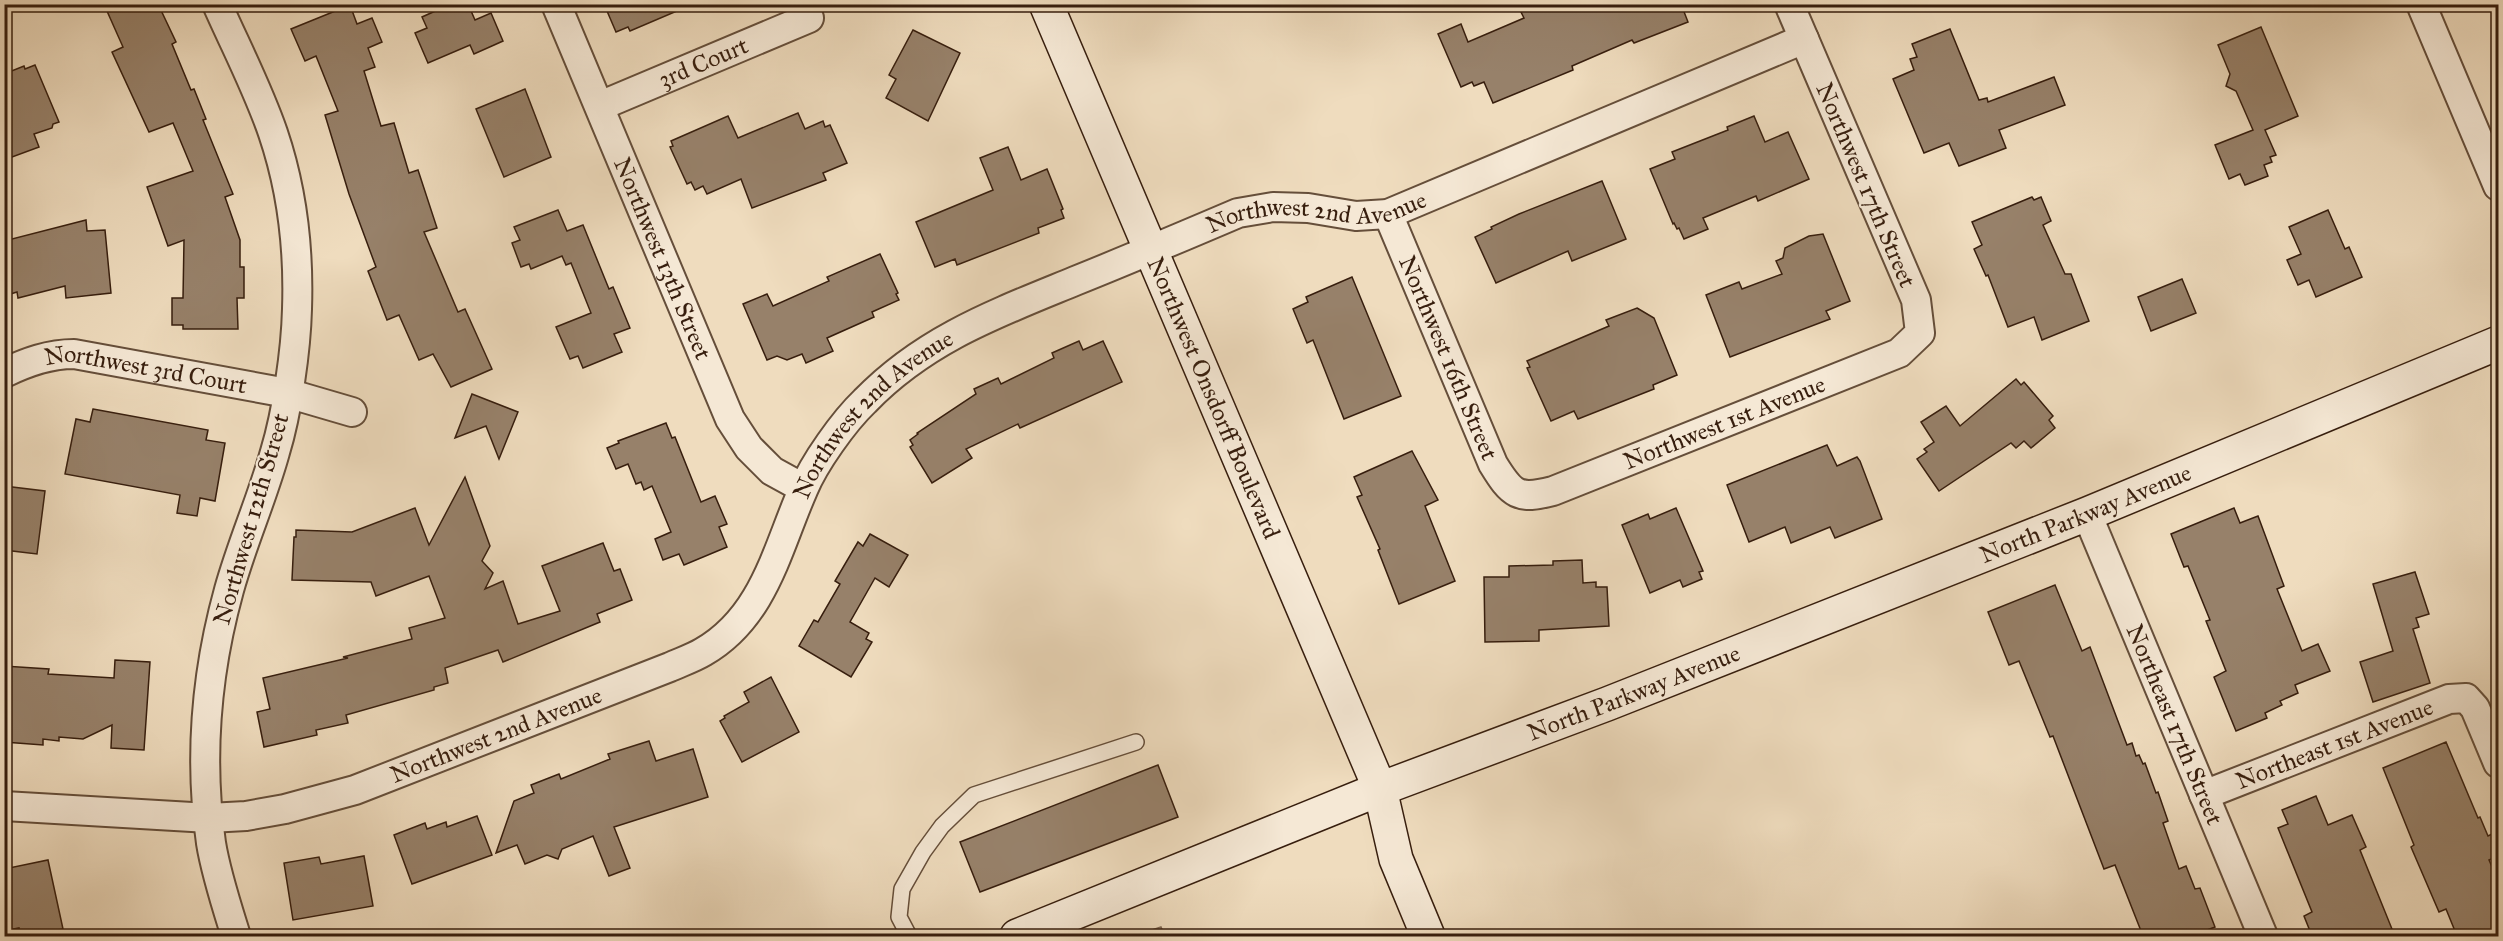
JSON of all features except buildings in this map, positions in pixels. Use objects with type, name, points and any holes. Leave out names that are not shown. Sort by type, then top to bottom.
[{"type":"street","name":"Northwest 12th Street","points":[[217,4],[273,133],[287,183],[295,237],[297,310],[287,393],[276,451],[229,587],[217,636],[207,698],[204,770],[211,845],[236,936]]},
{"type":"street","name":"Northwest 13th Street","points":[[556,4],[730,418],[749,448],[772,471],[803,488]]},
{"type":"street","name":"Northwest Onsdorff Boulevard","points":[[1046,4],[1380,789],[1396,859],[1428,936]]},
{"type":"street","name":"Northwest 17th Street","points":[[1789,4],[1916,300],[1920,333]]},
{"type":"street","points":[[2421,4],[2499,186]]},
{"type":"street","name":"3rd Court","points":[[600,106],[809,18]]},
{"type":"street","name":"Northwest 2nd Avenue","points":[[4,806],[209,818],[246,816],[285,809],[355,790],[704,652],[728,633],[752,607],[779,554],[803,488],[832,443],[864,401],[898,371],[959,330],[1238,213],[1273,207],[1308,208],[1356,216],[1388,214],[1804,39]]},
{"type":"street","name":"Northwest 16th Street","points":[[1388,214],[1493,464],[1504,483],[1518,494]]},
{"type":"street","name":"Northwest 1st Avenue","points":[[1518,494],[1536,495],[1553,491],[1878,362],[1899,353],[1920,333]]},
{"type":"street","name":"North Parkway Avenue","points":[[1017,936],[1380,789],[1607,704],[2087,514],[2499,344]]},
{"type":"street","name":"Northwest 3rd Court","points":[[4,373],[54,354],[74,354],[287,393],[352,412]]},
{"type":"street","name":"Northeast 17th Street","points":[[2087,514],[2263,936]]},
{"type":"street","name":"Northeast 1st Avenue","points":[[2204,795],[2449,699],[2466,698],[2475,708],[2499,763]]},
{"type":"lane","points":[[909,936],[899,917],[902,889],[923,852],[942,826],[974,795],[1136,742]]},
{"type":"shaded area","points":[[1161,927],[1165,936],[1134,936]]}]
